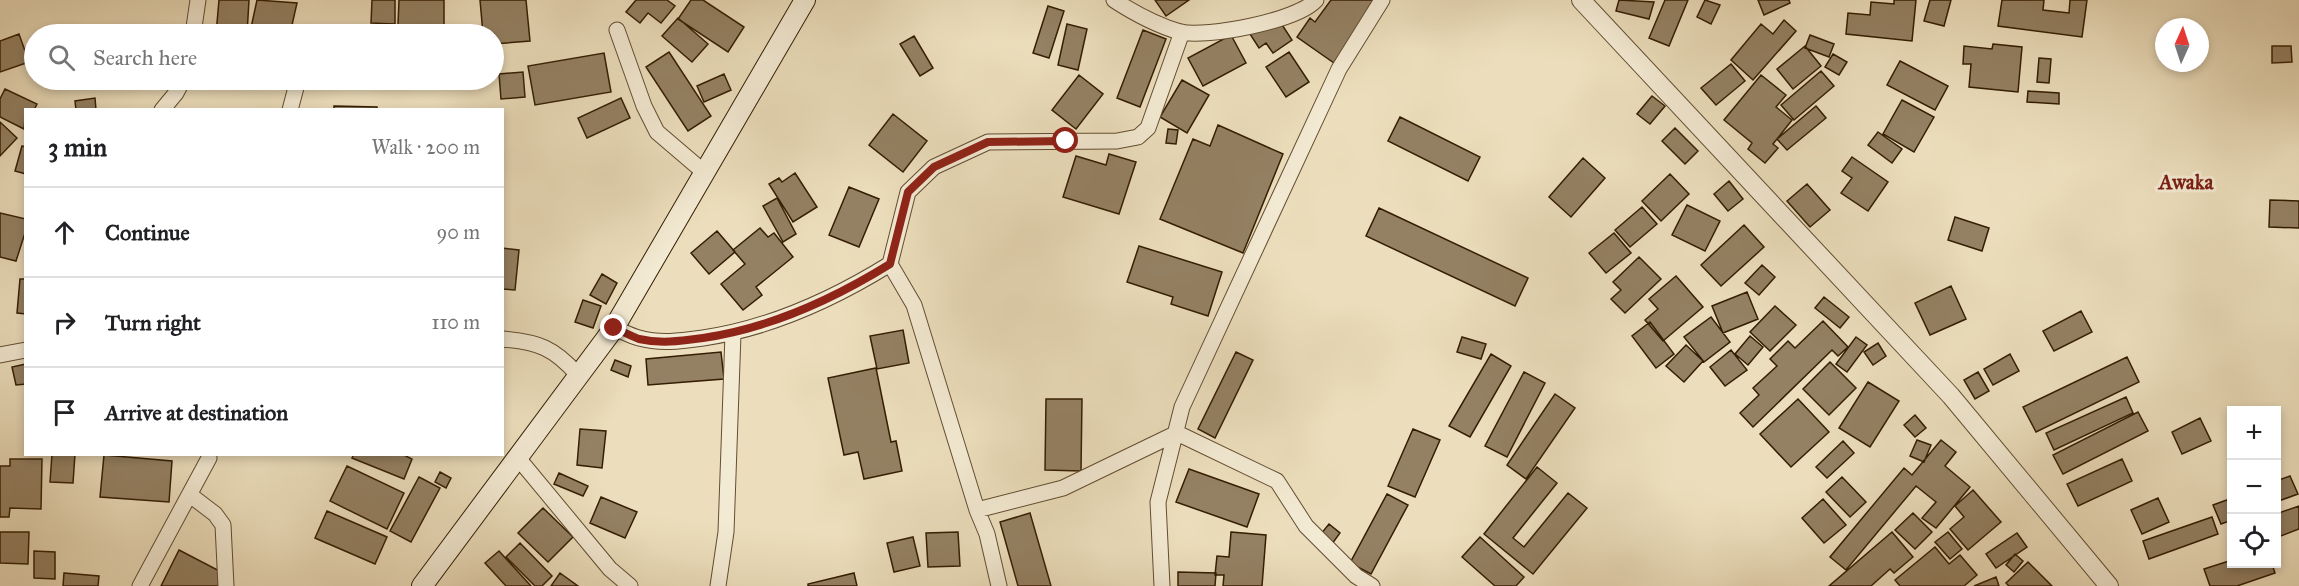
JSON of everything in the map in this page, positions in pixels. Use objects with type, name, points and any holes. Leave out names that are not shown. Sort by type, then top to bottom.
[{"type":"main road","points":[[422,586],[614,328],[805,0]]},
{"type":"street","points":[[194,24],[198,0]]},
{"type":"street","points":[[1114,0],[1140,16],[1182,32],[1236,30],[1294,13],[1316,0]]},
{"type":"street","points":[[1162,586],[1158,502],[1182,407],[1339,69],[1382,0]]},
{"type":"street","points":[[1581,0],[1951,396],[2109,586]]},
{"type":"street","points":[[617,30],[644,106],[657,132],[705,173]]},
{"type":"street","points":[[614,328],[638,338],[671,342],[733,333],[783,320],[857,284],[890,264],[908,192],[934,167],[988,142],[1117,141],[1138,137],[1148,128],[1182,32]]},
{"type":"street","points":[[164,108],[178,90]]},
{"type":"street","points":[[291,108],[295,90]]},
{"type":"street","points":[[890,264],[914,304],[977,510],[987,534],[999,586]]},
{"type":"street","points":[[718,586],[726,532],[733,333]]},
{"type":"street","points":[[504,339],[533,342],[560,355],[578,375]]},
{"type":"street","points":[[0,355],[24,350]]},
{"type":"street","points":[[977,510],[1062,488],[1177,433]]},
{"type":"street","points":[[1177,433],[1277,480],[1306,526],[1356,576],[1372,586]]},
{"type":"street","points":[[140,586],[209,458]]},
{"type":"street","points":[[518,458],[610,569],[630,586]]},
{"type":"street","points":[[190,495],[215,514],[223,525],[226,586]]},
{"type":"building","points":[[219,0],[249,0],[248,24],[217,24]]},
{"type":"building","points":[[257,0],[297,3],[292,24],[252,24]]},
{"type":"building","points":[[372,0],[395,0],[395,24],[371,23]]},
{"type":"building","points":[[399,0],[444,0],[444,24],[398,24]]},
{"type":"building","points":[[480,0],[526,0],[530,41],[504,43],[504,24],[482,24]]},
{"type":"building","points":[[636,0],[667,0],[675,6],[661,23],[648,13],[640,23],[626,12]]},
{"type":"building","points":[[691,0],[703,0],[744,27],[728,52],[678,19]]},
{"type":"building","points":[[1155,0],[1189,0],[1166,16]]},
{"type":"building","points":[[1331,0],[1378,0],[1334,63],[1297,37],[1310,18],[1315,22]]},
{"type":"building","points":[[1619,0],[1654,2],[1649,19],[1616,11]]},
{"type":"building","points":[[1665,0],[1688,0],[1669,46],[1649,38]]},
{"type":"building","points":[[1705,0],[1720,5],[1711,24],[1697,17]]},
{"type":"building","points":[[1758,0],[1789,0],[1790,3],[1764,15]]},
{"type":"building","points":[[1894,0],[1916,0],[1912,41],[1846,34],[1848,13],[1870,15],[1871,2],[1894,4]]},
{"type":"building","points":[[1930,0],[1951,0],[1944,26],[1924,21]]},
{"type":"building","points":[[2002,0],[2044,0],[2043,10],[2069,13],[2070,0],[2087,0],[2082,37],[1998,26]]},
{"type":"building","points":[[1048,6],[1064,11],[1049,58],[1033,53]]},
{"type":"building","points":[[1277,17],[1292,40],[1273,53],[1266,43],[1259,48],[1250,34]]},
{"type":"building","points":[[678,18],[708,44],[692,62],[662,36]]},
{"type":"building","points":[[1784,20],[1796,31],[1753,80],[1731,60],[1761,24],[1773,34]]},
{"type":"building","points":[[1067,24],[1087,29],[1078,70],[1058,65]]},
{"type":"building","points":[[1143,30],[1166,39],[1140,107],[1117,98]]},
{"type":"building","points":[[19,34],[24,48],[24,64],[0,72],[0,41]]},
{"type":"building","points":[[1231,35],[1246,63],[1203,86],[1188,58]]},
{"type":"building","points":[[1810,35],[1834,44],[1829,57],[1805,48]]},
{"type":"building","points":[[914,36],[933,68],[920,76],[900,44]]},
{"type":"building","points":[[1993,44],[2022,47],[2018,92],[1969,87],[1971,64],[1963,64],[1964,46],[1992,49]]},
{"type":"building","points":[[1805,46],[1821,66],[1793,89],[1777,69]]},
{"type":"building","points":[[2272,46],[2291,46],[2292,62],[2272,63]]},
{"type":"building","points":[[669,52],[711,116],[688,131],[646,67]]},
{"type":"building","points":[[1289,52],[1309,82],[1286,97],[1266,67]]},
{"type":"building","points":[[604,53],[611,92],[535,105],[528,66]]},
{"type":"building","points":[[1833,54],[1847,62],[1839,75],[1825,67]]},
{"type":"building","points":[[2039,58],[2051,59],[2049,83],[2037,82]]},
{"type":"building","points":[[1900,61],[1948,86],[1935,110],[1887,85]]},
{"type":"building","points":[[1731,64],[1745,81],[1716,105],[1701,88]]},
{"type":"building","points":[[1821,71],[1834,86],[1794,120],[1781,105]]},
{"type":"building","points":[[523,72],[525,97],[501,99],[500,90],[504,90],[504,74]]},
{"type":"building","points":[[724,74],[731,90],[704,102],[697,86]]},
{"type":"building","points":[[1079,75],[1103,94],[1076,129],[1052,110]]},
{"type":"building","points":[[1761,75],[1786,95],[1776,107],[1792,120],[1773,144],[1778,148],[1765,163],[1748,149],[1752,143],[1724,120]]},
{"type":"building","points":[[1182,80],[1209,95],[1187,133],[1160,117]]},
{"type":"building","points":[[5,89],[37,104],[35,108],[24,108],[24,129],[0,117],[0,99]]},
{"type":"building","points":[[2028,91],[2059,93],[2059,104],[2027,102]]},
{"type":"building","points":[[1652,96],[1665,106],[1650,124],[1637,114]]},
{"type":"building","points":[[95,98],[96,108],[76,108],[75,101]]},
{"type":"building","points":[[621,98],[630,118],[587,138],[578,118]]},
{"type":"building","points":[[1902,100],[1934,117],[1914,152],[1883,134]]},
{"type":"building","points":[[334,106],[377,107],[377,108],[334,108]]},
{"type":"building","points":[[1816,106],[1826,118],[1787,150],[1777,139]]},
{"type":"building","points":[[893,114],[927,141],[903,172],[869,145]]},
{"type":"building","points":[[1400,117],[1480,157],[1468,181],[1388,141]]},
{"type":"building","points":[[0,122],[17,138],[0,156]]},
{"type":"building","points":[[1218,125],[1283,154],[1243,253],[1160,219],[1193,139],[1210,146]]},
{"type":"building","points":[[1675,128],[1698,151],[1685,164],[1662,141]]},
{"type":"building","points":[[1168,129],[1178,130],[1176,144],[1166,143]]},
{"type":"building","points":[[1878,132],[1902,149],[1892,163],[1868,145]]},
{"type":"building","points":[[22,146],[24,146],[24,173],[15,171]]},
{"type":"building","points":[[1109,154],[1136,162],[1119,214],[1063,197],[1076,156],[1106,165]]},
{"type":"building","points":[[1852,157],[1888,182],[1868,211],[1841,193],[1852,178],[1842,171]]},
{"type":"building","points":[[1583,158],[1605,178],[1571,217],[1549,197]]},
{"type":"building","points":[[795,173],[817,207],[793,222],[769,184],[779,178],[782,182]]},
{"type":"building","points":[[1670,174],[1689,194],[1661,221],[1642,201]]},
{"type":"building","points":[[1729,181],[1743,199],[1728,211],[1714,194]]},
{"type":"building","points":[[1807,184],[1830,210],[1810,227],[1787,201]]},
{"type":"building","points":[[849,187],[879,199],[859,247],[829,235]]},
{"type":"building","points":[[777,198],[796,234],[783,242],[763,206]]},
{"type":"building","points":[[2270,200],[2299,201],[2299,228],[2269,227]]},
{"type":"building","points":[[1687,205],[1720,221],[1705,251],[1672,235]]},
{"type":"building","points":[[1642,207],[1657,224],[1630,247],[1615,230]]},
{"type":"building","points":[[1379,208],[1528,278],[1515,306],[1366,236]]},
{"type":"building","points":[[0,213],[24,219],[24,236],[16,261],[0,257]]},
{"type":"building","points":[[1955,217],[1989,228],[1982,251],[1948,240]]},
{"type":"building","points":[[1744,225],[1764,247],[1721,286],[1701,265]]},
{"type":"building","points":[[760,228],[768,237],[774,233],[793,257],[756,287],[762,295],[743,310],[721,284],[745,264],[733,250]]},
{"type":"building","points":[[717,231],[735,252],[709,274],[691,253]]},
{"type":"building","points":[[1614,233],[1631,253],[1606,273],[1589,253]]},
{"type":"building","points":[[1139,246],[1222,272],[1208,316],[1171,304],[1173,297],[1127,282]]},
{"type":"building","points":[[504,248],[519,250],[515,290],[504,289]]},
{"type":"building","points":[[1639,257],[1661,279],[1625,313],[1611,299],[1621,290],[1613,282]]},
{"type":"building","points":[[1762,265],[1775,277],[1759,295],[1745,283]]},
{"type":"building","points":[[602,274],[617,283],[606,304],[590,295]]},
{"type":"building","points":[[1676,276],[1703,307],[1663,341],[1645,320],[1658,309],[1649,299]]},
{"type":"building","points":[[20,279],[24,279],[24,314],[17,313]]},
{"type":"building","points":[[1951,286],[1966,319],[1930,335],[1915,303]]},
{"type":"building","points":[[1747,292],[1758,319],[1723,333],[1712,306]]},
{"type":"building","points":[[1824,297],[1849,317],[1840,328],[1815,308]]},
{"type":"building","points":[[583,300],[601,306],[593,328],[575,322]]},
{"type":"building","points":[[1775,306],[1796,325],[1770,351],[1750,332]]},
{"type":"building","points":[[2081,311],[2092,332],[2054,351],[2043,331]]},
{"type":"building","points":[[1711,317],[1730,342],[1704,362],[1684,337]]},
{"type":"building","points":[[1823,321],[1848,347],[1838,356],[1832,350],[1753,427],[1740,413],[1759,395],[1753,388],[1777,366],[1770,359],[1788,341],[1795,348]]},
{"type":"building","points":[[1650,322],[1674,354],[1656,368],[1632,336]]},
{"type":"building","points":[[903,330],[909,363],[877,369],[870,336]]},
{"type":"building","points":[[1750,336],[1763,347],[1748,365],[1735,354]]},
{"type":"building","points":[[1462,337],[1486,344],[1481,359],[1457,352]]},
{"type":"building","points":[[1856,337],[1867,345],[1847,372],[1836,364]]},
{"type":"building","points":[[1878,343],[1886,356],[1873,365],[1864,352]]},
{"type":"building","points":[[1686,345],[1703,361],[1684,382],[1666,366]]},
{"type":"building","points":[[1731,350],[1747,370],[1725,386],[1710,367]]},
{"type":"building","points":[[721,352],[724,379],[648,385],[646,359]]},
{"type":"building","points":[[1236,352],[1253,360],[1215,438],[1198,429]]},
{"type":"building","points":[[1491,354],[1511,366],[1470,437],[1449,426]]},
{"type":"building","points":[[2010,354],[2019,371],[1993,385],[1984,369]]},
{"type":"building","points":[[2127,357],[2139,382],[2036,432],[2023,407]]},
{"type":"building","points":[[615,360],[631,366],[628,377],[611,370]]},
{"type":"building","points":[[1830,362],[1856,388],[1829,415],[1803,389]]},
{"type":"building","points":[[24,364],[24,384],[16,385],[12,367]]},
{"type":"building","points":[[876,368],[891,442],[896,441],[902,471],[864,479],[858,452],[844,455],[828,378]]},
{"type":"building","points":[[1524,372],[1545,383],[1507,457],[1485,446]]},
{"type":"building","points":[[1978,372],[1989,391],[1975,399],[1964,380]]},
{"type":"building","points":[[1868,382],[1899,401],[1870,447],[1839,428]]},
{"type":"building","points":[[1555,394],[1575,408],[1526,479],[1507,465]]},
{"type":"building","points":[[2126,397],[2133,413],[2054,450],[2046,433]]},
{"type":"building","points":[[1046,399],[1082,399],[1081,471],[1045,470]]},
{"type":"building","points":[[1798,399],[1829,432],[1791,467],[1760,434]]},
{"type":"building","points":[[2138,412],[2148,431],[2063,474],[2053,455]]},
{"type":"building","points":[[1915,415],[1926,428],[1915,437],[1904,425]]},
{"type":"building","points":[[2200,418],[2211,441],[2182,454],[2172,432]]},
{"type":"building","points":[[580,429],[606,431],[602,468],[577,465]]},
{"type":"building","points":[[1413,429],[1440,440],[1415,497],[1388,486]]},
{"type":"building","points":[[1917,440],[1931,445],[1924,462],[1910,456]]},
{"type":"building","points":[[1941,440],[1956,452],[1945,466],[1970,487],[1936,528],[1922,518],[1936,502],[1916,486],[1846,570],[1830,557],[1904,468],[1912,475]]},
{"type":"building","points":[[1843,441],[1854,453],[1827,478],[1816,467]]},
{"type":"building","points":[[52,456],[75,456],[73,483],[50,482]]},
{"type":"building","points":[[104,456],[172,461],[169,502],[100,497]]},
{"type":"building","points":[[353,456],[406,456],[412,459],[404,479],[352,458]]},
{"type":"building","points":[[10,459],[42,459],[41,509],[10,508],[9,517],[0,517],[0,466],[10,466]]},
{"type":"building","points":[[2122,459],[2132,481],[2078,506],[2067,484]]},
{"type":"building","points":[[347,466],[404,493],[387,529],[330,501]]},
{"type":"building","points":[[1537,467],[1557,483],[1513,538],[1524,547],[1568,493],[1587,508],[1533,574],[1484,534]]},
{"type":"building","points":[[1189,469],[1259,494],[1247,527],[1176,502]]},
{"type":"building","points":[[440,472],[451,478],[446,488],[435,482]]},
{"type":"building","points":[[559,473],[588,486],[583,496],[554,484]]},
{"type":"building","points":[[2290,476],[2298,494],[2281,500],[2281,479]]},
{"type":"building","points":[[419,477],[440,488],[411,542],[390,531]]},
{"type":"building","points":[[1842,477],[1866,502],[1850,517],[1826,492]]},
{"type":"building","points":[[1973,490],[2001,522],[1968,550],[1950,529],[1964,517],[1955,506]]},
{"type":"building","points":[[1387,494],[1408,505],[1371,574],[1350,563]]},
{"type":"building","points":[[601,497],[637,512],[625,538],[590,523]]},
{"type":"building","points":[[2158,498],[2169,522],[2142,534],[2131,510]]},
{"type":"building","points":[[1823,499],[1846,525],[1824,543],[1802,518]]},
{"type":"building","points":[[2227,500],[2227,522],[2221,524],[2213,505]]},
{"type":"building","points":[[2299,506],[2299,529],[2281,536],[2281,512]]},
{"type":"building","points":[[543,508],[573,537],[548,562],[518,533]]},
{"type":"building","points":[[327,511],[387,537],[375,564],[315,538]]},
{"type":"building","points":[[1030,513],[1051,586],[1018,586],[1000,522]]},
{"type":"building","points":[[1913,513],[1932,532],[1915,549],[1895,530]]},
{"type":"building","points":[[2212,517],[2218,534],[2149,559],[2143,541]]},
{"type":"building","points":[[1329,524],[1340,533],[1332,544],[1320,535]]},
{"type":"building","points":[[0,532],[29,532],[28,564],[0,563]]},
{"type":"building","points":[[958,532],[960,566],[928,567],[926,533]]},
{"type":"building","points":[[1231,532],[1266,535],[1262,586],[1223,586],[1224,575],[1215,575],[1217,556],[1229,557]]},
{"type":"building","points":[[1892,532],[1913,557],[1894,573],[1890,569],[1871,586],[1829,586]]},
{"type":"building","points":[[1948,532],[1962,549],[1950,559],[1935,542]]},
{"type":"building","points":[[2017,533],[2027,547],[1996,568],[1986,554]]},
{"type":"building","points":[[913,537],[920,566],[894,572],[887,543]]},
{"type":"building","points":[[1480,537],[1524,577],[1516,586],[1495,586],[1462,557]]},
{"type":"building","points":[[520,543],[552,576],[542,586],[535,586],[506,557]]},
{"type":"building","points":[[1935,547],[1949,564],[1960,555],[1977,575],[1964,586],[1900,586],[1895,580]]},
{"type":"building","points":[[179,550],[233,578],[229,586],[161,586]]},
{"type":"building","points":[[34,551],[55,552],[55,579],[34,578]]},
{"type":"building","points":[[499,551],[531,586],[506,586],[485,563]]},
{"type":"building","points":[[2015,554],[2023,561],[2014,572],[2006,565]]},
{"type":"building","points":[[2028,562],[2052,586],[2009,586],[2006,583]]},
{"type":"building","points":[[2227,562],[2227,568],[2273,568],[2275,573],[2237,586],[2210,586],[2204,569]]},
{"type":"building","points":[[1178,572],[1216,573],[1215,586],[1178,586]]},
{"type":"building","points":[[64,573],[99,576],[98,586],[63,586]]},
{"type":"building","points":[[560,573],[578,586],[551,586]]},
{"type":"building","points":[[854,573],[857,586],[808,586],[808,584]]},
{"type":"building","points":[[1996,577],[1999,586],[1974,586]]},
{"type":"district","name":"Awaka","points":[[2186,182]]},
{"type":"route","points":[[614,328],[638,338],[671,342],[733,333],[783,320],[857,284],[890,264],[908,192],[934,167],[988,142],[1066,141]]}]
